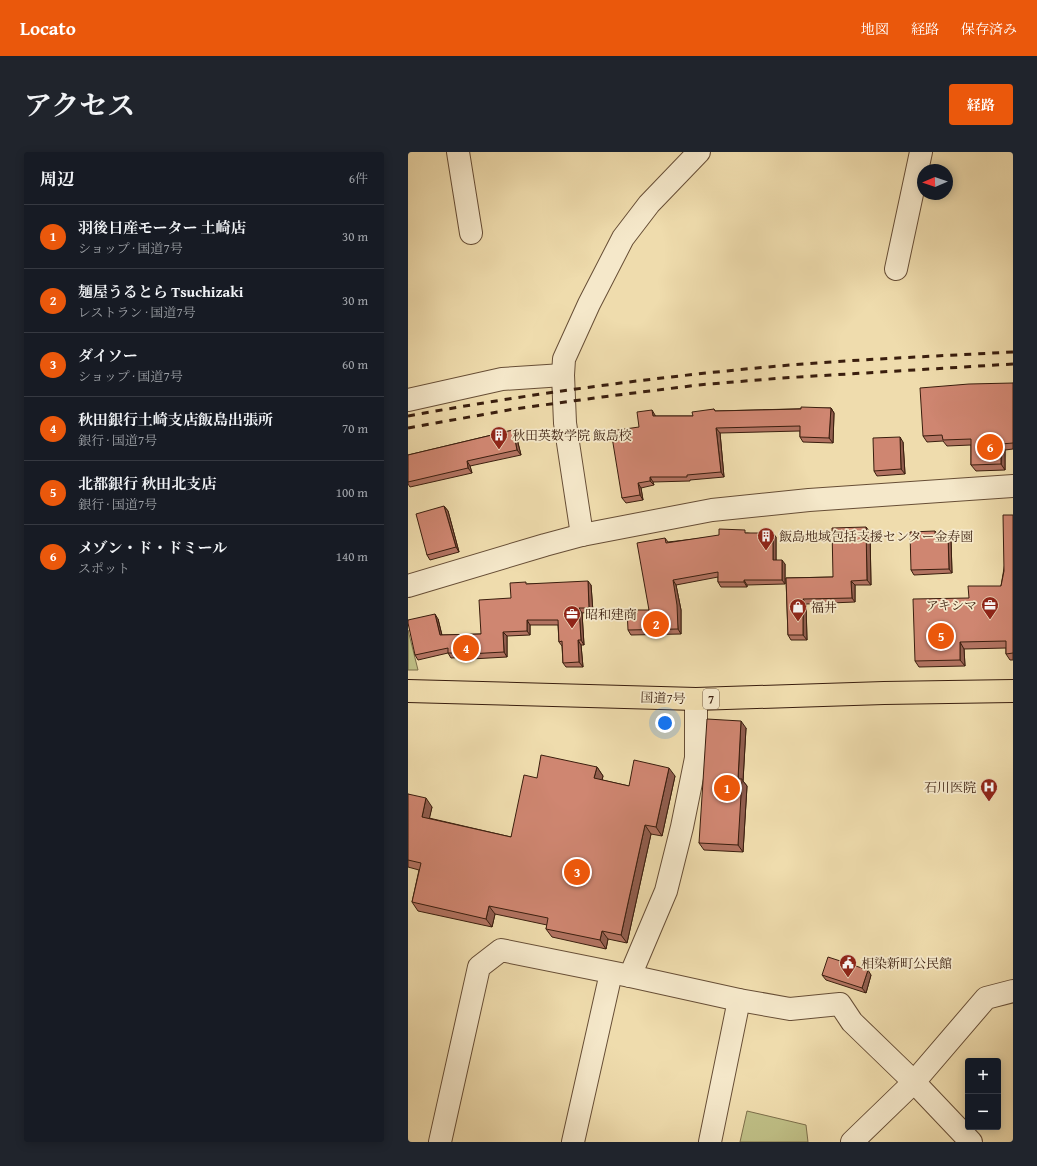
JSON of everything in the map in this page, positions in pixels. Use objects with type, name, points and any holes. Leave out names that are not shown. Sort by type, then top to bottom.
[{"type":"highway","name":"国道7号","points":[[408,691],[696,699],[884,692],[1013,691]]},
{"type":"street","points":[[458,152],[471,233]]},
{"type":"street","points":[[582,535],[565,423],[564,360],[589,304],[623,238],[649,204],[699,152]]},
{"type":"street","points":[[896,269],[921,152]]},
{"type":"street","points":[[408,400],[502,379],[564,375]]},
{"type":"street","points":[[408,586],[545,544],[582,535],[712,510],[809,500],[1013,486]]},
{"type":"street","points":[[573,1142],[621,974],[666,891],[682,827],[696,758],[696,699]]},
{"type":"street","points":[[440,1142],[479,967],[501,950],[739,1000],[790,1009],[840,1004],[852,1022],[914,1082],[971,1142]]},
{"type":"street","points":[[852,1142],[914,1082],[986,998],[1013,992]]},
{"type":"street","points":[[710,1142],[739,1000]]},
{"type":"green space","points":[[408,630],[418,670],[408,670]]},
{"type":"green space","points":[[747,1111],[806,1125],[808,1142],[740,1142]]},
{"type":"building","points":[[1013,383],[1013,443],[1001,444],[1001,464],[971,465],[971,439],[943,440],[942,435],[923,436],[920,388],[969,384]]},
{"type":"building","points":[[801,407],[831,408],[829,438],[800,437],[800,426],[716,428],[721,472],[687,475],[687,477],[650,477],[650,481],[638,483],[640,495],[622,498],[611,431],[639,427],[637,412],[652,410],[653,416],[693,416],[692,412],[714,409],[715,411],[801,409]]},
{"type":"building","points":[[513,430],[517,450],[467,461],[468,468],[408,482],[408,455]]},
{"type":"building","points":[[900,437],[901,469],[874,471],[873,438]]},
{"type":"building","points":[[444,506],[456,547],[427,555],[416,514]]},
{"type":"building","points":[[1003,515],[1013,515],[1013,653],[1006,654],[1006,641],[960,642],[960,660],[915,661],[913,599],[969,598],[968,586],[1001,586],[1004,571]]},
{"type":"building","points":[[866,527],[867,580],[851,581],[852,598],[803,599],[803,635],[788,635],[786,578],[833,577],[832,528]]},
{"type":"building","points":[[719,529],[745,530],[745,533],[773,533],[773,560],[782,560],[782,580],[718,582],[718,572],[673,580],[677,605],[678,629],[628,630],[627,610],[649,610],[637,543],[665,538],[666,543],[719,535]]},
{"type":"building","points":[[935,531],[935,535],[948,535],[949,569],[911,570],[910,532]]},
{"type":"building","points":[[588,581],[589,608],[579,608],[581,640],[578,640],[579,662],[563,663],[562,641],[559,642],[558,620],[527,620],[527,631],[503,632],[504,652],[468,654],[448,653],[448,648],[415,655],[408,620],[435,614],[440,635],[481,634],[479,600],[511,598],[510,583],[526,582],[526,584]]},
{"type":"building","points":[[707,719],[741,721],[738,779],[742,779],[738,845],[699,843]]},
{"type":"building","points":[[541,755],[597,767],[594,778],[629,786],[634,760],[669,768],[656,827],[645,825],[621,935],[602,931],[600,940],[546,929],[548,918],[489,906],[486,919],[412,902],[421,863],[408,860],[408,794],[426,798],[422,817],[511,837],[524,775],[537,778]]},
{"type":"building","name":"相染新町公民館","points":[[828,957],[868,970],[862,988],[822,975]]},
{"type":"railway","points":[[408,416],[550,393],[694,374],[874,359],[1013,352]]},
{"type":"railway","points":[[408,428],[514,409],[698,385],[782,378],[1013,364]]},
{"type":"place","name":"メゾン・ド・ドミール","points":[[990,447]]},
{"type":"place","name":"秋田英数学院 飯島校","points":[[499,450]]},
{"type":"place","name":"飯島地域包括支援センター金寿園","points":[[766,551]]},
{"type":"place","name":"アキシマ","points":[[990,620]]},
{"type":"place","name":"福井","points":[[798,622]]},
{"type":"place","name":"麺屋うるとら Tsuchizaki","points":[[656,624]]},
{"type":"place","name":"昭和建商","points":[[572,629]]},
{"type":"place","name":"北都銀行 秋田北支店","points":[[941,636]]},
{"type":"place","name":"秋田銀行土崎支店飯島出張所","points":[[466,648]]},
{"type":"place","name":"羽後日産モーター 土崎店","points":[[727,788]]},
{"type":"place","name":"石川医院","points":[[989,802]]},
{"type":"place","name":"ダイソー","points":[[577,872]]},
{"type":"place","name":"相染新町公民館","points":[[848,978]]}]
